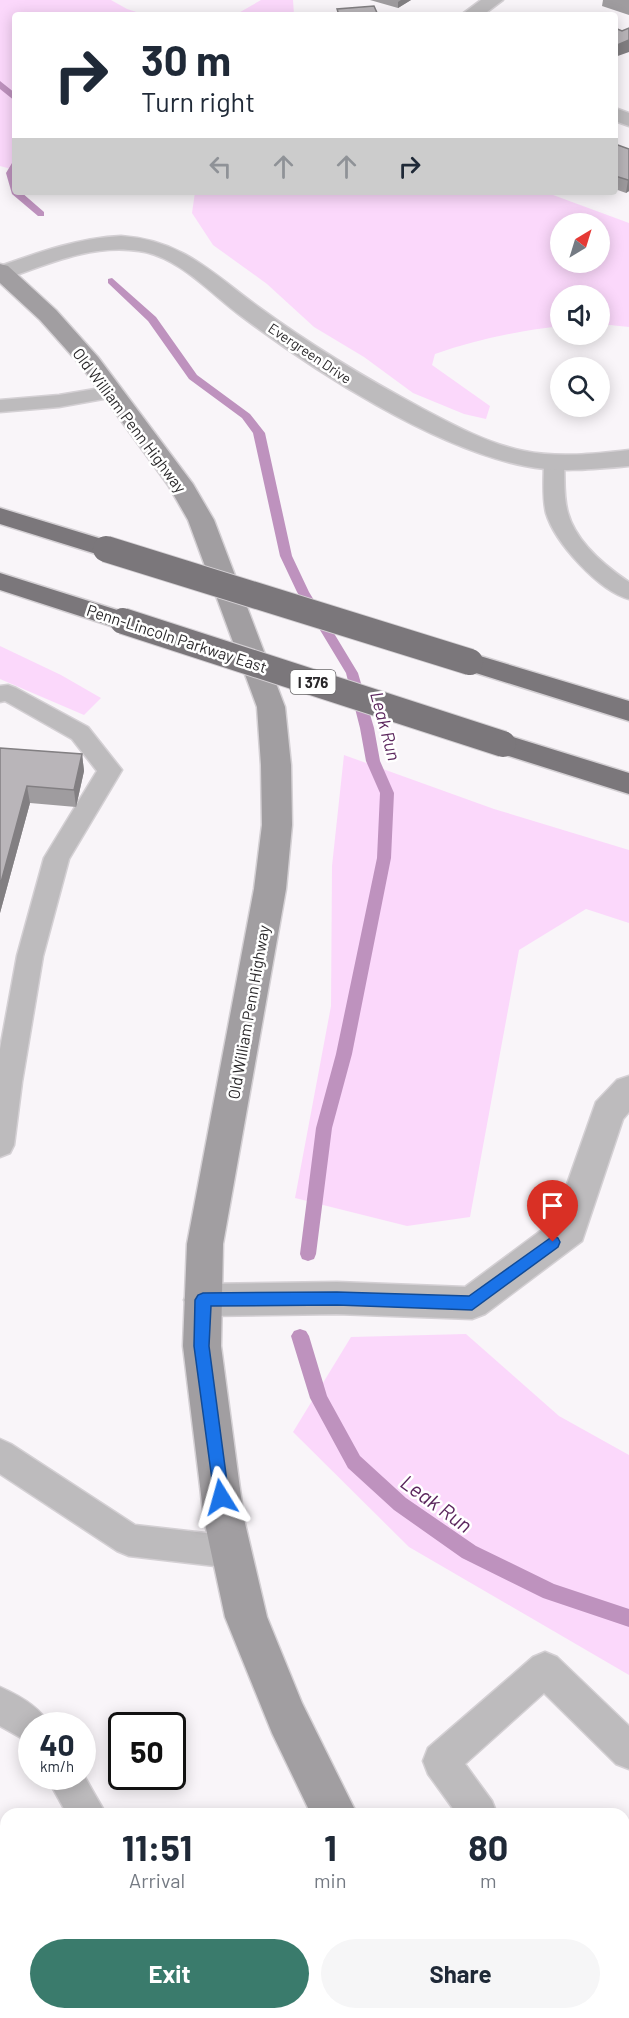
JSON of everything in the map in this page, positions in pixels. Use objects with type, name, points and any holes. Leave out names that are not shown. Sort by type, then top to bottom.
[{"type":"highway","points":[[0,516],[629,711]]},
{"type":"highway","name":"Penn-Lincoln Parkway East","points":[[0,581],[629,784]]},
{"type":"main road","name":"Old William Penn Highway","points":[[1,272],[48,315],[90,362],[175,476],[201,520],[271,707],[276,765],[277,825],[270,889],[205,1244],[203,1358],[224,1519],[246,1617],[286,1718],[332,1808]]},
{"type":"street","points":[[475,12],[494,0]]},
{"type":"street","name":"Evergreen Drive","points":[[1,272],[91,245],[141,244],[163,251],[198,272],[303,350],[362,387],[486,449],[527,459],[582,463],[629,458]]},
{"type":"street","points":[[203,1300],[337,1298],[472,1303],[569,1230],[608,1112],[629,1090]]},
{"type":"lane","points":[[0,406],[59,401],[113,392]]},
{"type":"lane","points":[[554,461],[557,514],[562,523],[578,550],[620,588],[629,592]]},
{"type":"lane","points":[[0,694],[8,693],[80,733],[110,770],[57,858],[30,956],[8,1082],[0,1145]]},
{"type":"lane","points":[[0,1454],[129,1540],[232,1552]]},
{"type":"lane","points":[[475,1808],[441,1761],[545,1669],[629,1751]]},
{"type":"lane","points":[[0,1705],[18,1717]]},
{"type":"lane","points":[[73,1790],[84,1808]]},
{"type":"shaded area","points":[[0,0],[111,0],[136,12],[12,12],[12,169],[0,166]]},
{"type":"shaded area","points":[[261,0],[293,0],[294,12],[240,12]]},
{"type":"shaded area","points":[[195,195],[553,195],[602,213],[550,213],[550,273],[610,273],[610,216],[629,223],[629,327],[610,325],[610,285],[550,285],[550,328],[466,344],[435,354],[432,365],[490,406],[486,419],[464,414],[413,393],[364,357],[314,327],[267,284],[213,245],[192,213]]},
{"type":"shaded area","points":[[0,646],[61,675],[101,698],[84,715],[0,679]]},
{"type":"shaded area","points":[[344,755],[494,809],[629,850],[629,923],[586,909],[519,950],[470,1217],[407,1226],[295,1198],[331,1006],[332,866]]},
{"type":"shaded area","points":[[466,1334],[559,1416],[629,1455],[629,1675],[409,1547],[293,1432],[351,1337]]},
{"type":"building","points":[[374,6],[377,12],[338,12],[337,9]]},
{"type":"building","points":[[629,28],[629,40],[618,45],[618,29],[622,31]]},
{"type":"building","points":[[618,145],[629,149],[629,180],[618,177]]},
{"type":"building","points":[[0,748],[82,754],[74,790],[27,786],[0,886]]},
{"type":"waterway","name":"Leak Run","points":[[0,84],[12,95]]},
{"type":"waterway","name":"Leak Run","points":[[12,171],[12,178]]},
{"type":"waterway","name":"Leak Run","points":[[19,195],[41,214]]},
{"type":"waterway","name":"Leak Run","points":[[112,281],[152,319],[193,377],[246,416],[259,433],[286,556],[303,592],[352,673],[367,728],[373,761],[387,793],[384,858],[344,1054],[324,1128],[308,1254]]},
{"type":"waterway","name":"Leak Run","points":[[300,1336],[319,1398],[354,1462],[400,1504],[469,1552],[550,1592],[629,1618]]},
{"type":"route","points":[[221,1497],[202,1346],[203,1300],[337,1298],[472,1303],[553,1242]]}]
